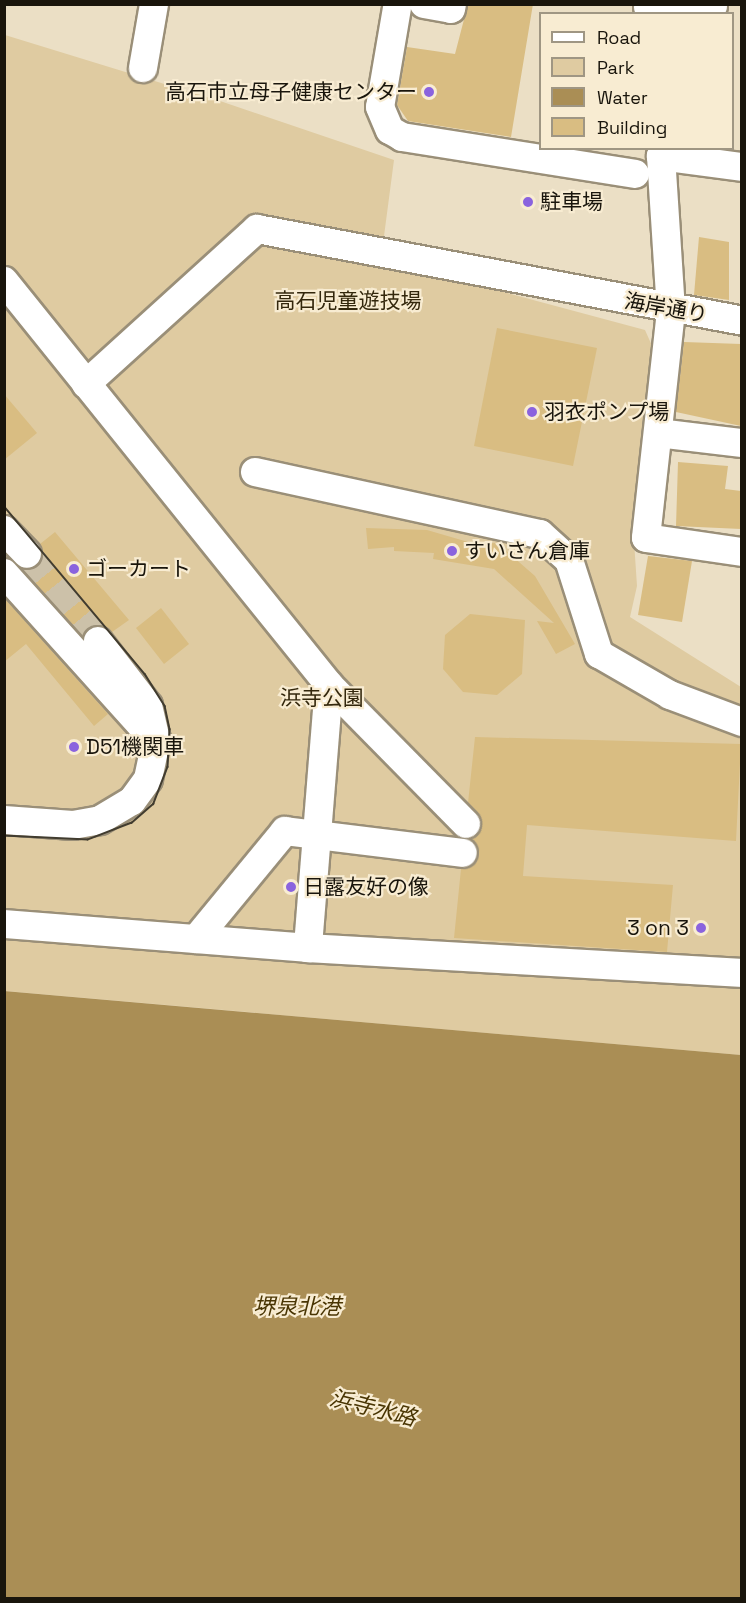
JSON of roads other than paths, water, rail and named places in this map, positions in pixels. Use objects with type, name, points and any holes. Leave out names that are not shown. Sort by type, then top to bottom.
[{"type":"street","points":[[143,68],[153,4]]},
{"type":"street","points":[[452,4],[451,9],[401,5],[380,107],[390,130],[402,136],[634,174]]},
{"type":"street","points":[[648,7],[713,8]]},
{"type":"street","points":[[741,167],[693,155],[661,156],[671,311],[646,538],[741,552]]},
{"type":"street","name":"海岸通り","points":[[86,384],[257,229],[382,250],[671,311],[741,321]]},
{"type":"street","points":[[4,281],[329,685],[466,824]]},
{"type":"street","points":[[658,433],[741,443]]},
{"type":"street","points":[[255,472],[540,534],[568,560],[599,654],[670,695],[741,722]]},
{"type":"street","points":[[4,530],[13,562],[140,724]]},
{"type":"street","points":[[4,807],[69,812],[102,804],[124,789],[135,772],[141,753],[140,724],[130,702],[91,645],[140,692],[152,717],[155,759],[147,778],[132,801],[100,820],[73,825],[4,820]]},
{"type":"street","points":[[308,948],[329,685]]},
{"type":"street","points":[[196,939],[285,831],[463,853]]},
{"type":"street","points":[[4,924],[308,948],[741,973]]},
{"type":"water","name":"堺泉北港","points":[[4,991],[741,1055],[741,1598],[5,1598]]},
{"type":"tunnel","points":[[27,554],[98,641]]},
{"type":"tram line","points":[[4,506],[145,674],[165,706],[170,729],[168,767],[154,804],[132,823],[88,840],[4,836]]},
{"type":"place","name":"高石市立母子健康センター","points":[[429,92]]},
{"type":"place","name":"駐車場","points":[[528,202]]},
{"type":"place","name":"羽衣ポンプ場","points":[[532,412]]},
{"type":"place","name":"すいさん倉庫","points":[[452,551]]},
{"type":"place","name":"ゴーカート","points":[[74,569]]},
{"type":"place","name":"D51機関車","points":[[74,747]]},
{"type":"place","name":"日露友好の像","points":[[291,887]]},
{"type":"place","name":"3 on 3","points":[[701,928]]},
{"type":"park label","name":"高石児童遊技場","points":[[348,301]]},
{"type":"park label","name":"浜寺公園","points":[[322,698]]},
{"type":"water label","name":"浜寺水路","points":[[373,1408]]}]
